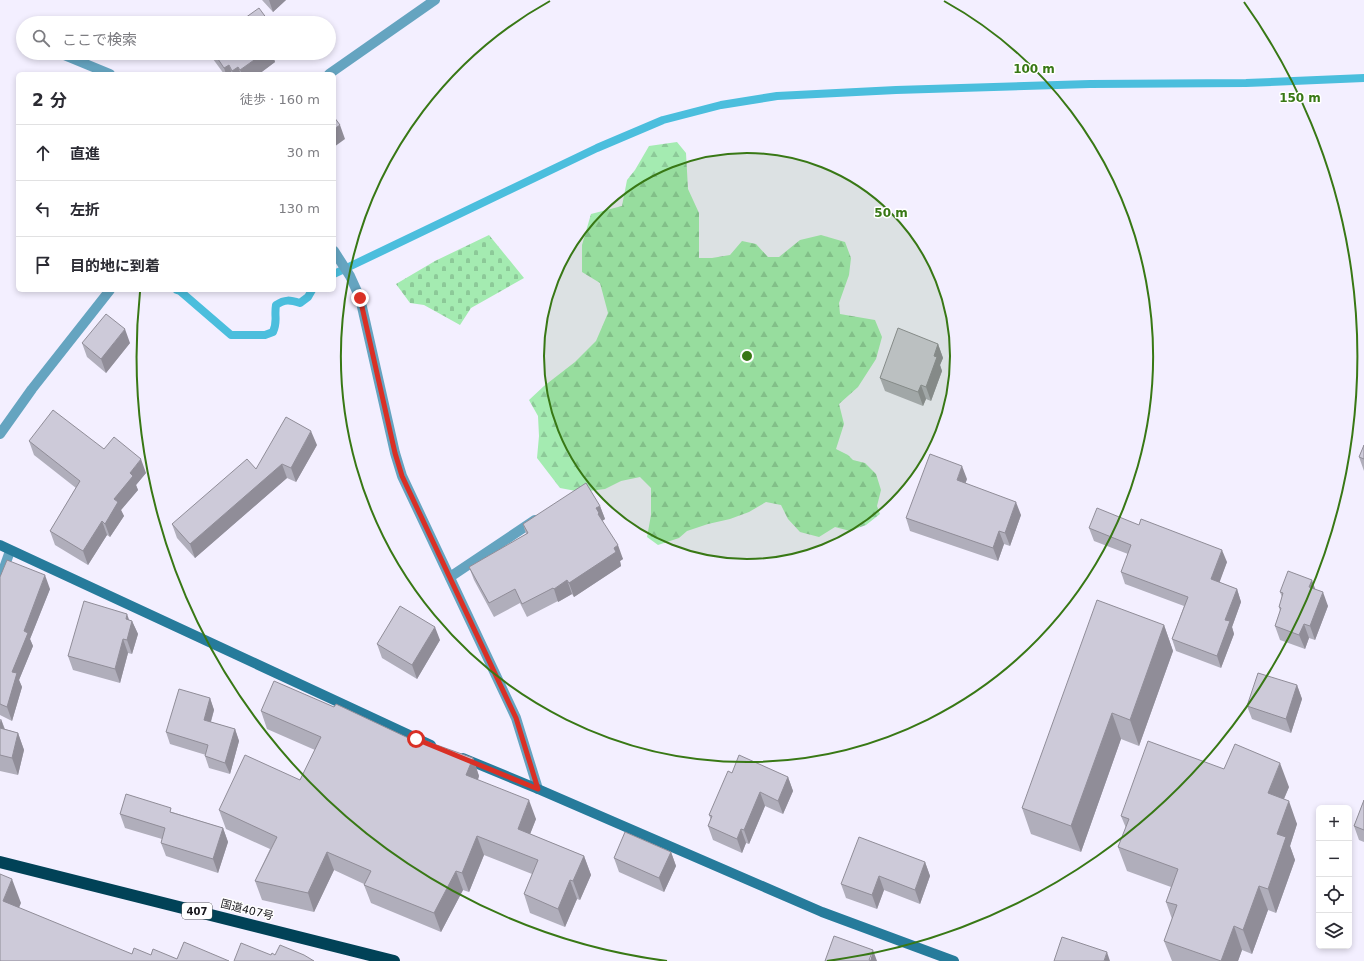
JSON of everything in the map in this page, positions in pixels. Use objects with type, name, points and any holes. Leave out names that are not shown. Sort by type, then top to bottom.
[{"type":"highway","name":"国道407号","points":[[0,862],[394,961]]},
{"type":"street","points":[[332,72],[435,0]]},
{"type":"street","points":[[76,60],[105,72]]},
{"type":"street","points":[[336,253],[350,276],[360,298],[395,453],[402,476],[516,718],[538,789]]},
{"type":"street","points":[[0,434],[37,383],[108,292]]},
{"type":"street","points":[[450,576],[546,512]]},
{"type":"street","points":[[0,545],[10,551],[437,748]]},
{"type":"street","points":[[0,579],[10,551]]},
{"type":"street","points":[[452,754],[538,789],[822,912],[954,961]]},
{"type":"green space","points":[[677,142],[686,153],[688,189],[699,213],[699,258],[712,258],[730,255],[742,241],[756,244],[768,257],[779,257],[800,240],[821,235],[845,242],[851,258],[849,275],[839,303],[840,314],[875,320],[882,337],[876,359],[858,387],[839,404],[844,424],[836,449],[848,455],[853,460],[865,463],[876,474],[881,490],[877,506],[880,514],[866,525],[850,531],[835,527],[819,537],[800,532],[788,519],[781,505],[766,502],[749,512],[687,531],[679,538],[658,545],[647,537],[651,515],[651,488],[640,477],[621,481],[605,489],[581,492],[560,488],[537,458],[539,436],[538,416],[529,400],[544,386],[575,362],[596,341],[608,313],[600,283],[582,272],[582,245],[591,214],[622,206],[627,180],[635,170],[649,146]]},
{"type":"green space","points":[[489,235],[524,278],[471,308],[460,325],[424,305],[410,303],[396,284],[435,261]]},
{"type":"building","points":[[259,8],[265,16],[248,16]]},
{"type":"building","points":[[219,60],[254,60],[240,70],[238,67],[232,71],[229,65],[224,68]]},
{"type":"building","points":[[336,120],[340,125],[336,128]]},
{"type":"building","points":[[106,314],[125,329],[101,359],[82,343]]},
{"type":"building","points":[[898,328],[938,344],[934,356],[937,357],[926,387],[921,385],[918,392],[880,378]]},
{"type":"building","points":[[53,410],[104,449],[114,437],[141,459],[130,473],[133,476],[114,499],[118,502],[105,524],[102,521],[83,551],[50,531],[80,481],[29,441]]},
{"type":"building","points":[[286,417],[311,431],[291,468],[282,464],[190,544],[172,524],[247,459],[256,469]]},
{"type":"building","points":[[1364,445],[1364,459],[1359,457]]},
{"type":"building","points":[[930,454],[962,466],[957,480],[1016,502],[1005,533],[999,531],[993,548],[906,518]]},
{"type":"building","points":[[586,483],[600,506],[596,508],[599,513],[598,514],[618,545],[614,548],[616,552],[569,583],[567,580],[554,589],[553,588],[522,604],[515,589],[489,603],[469,567],[528,533],[523,524]]},
{"type":"building","points":[[1097,508],[1139,525],[1141,519],[1222,550],[1211,579],[1237,589],[1225,620],[1230,621],[1217,656],[1172,639],[1188,597],[1121,572],[1131,545],[1089,528]]},
{"type":"building","points":[[7,560],[45,575],[24,631],[28,633],[12,672],[17,673],[7,707],[0,704],[0,577]]},
{"type":"building","points":[[1288,571],[1312,580],[1309,587],[1323,592],[1310,626],[1304,624],[1299,635],[1275,626],[1281,608],[1279,607],[1283,593],[1280,592]]},
{"type":"building","points":[[1097,600],[1164,625],[1130,720],[1112,713],[1071,826],[1022,808]]},
{"type":"building","points":[[84,601],[127,614],[126,619],[132,621],[127,640],[123,639],[115,669],[68,656]]},
{"type":"building","points":[[400,606],[435,627],[412,665],[377,644]]},
{"type":"building","points":[[1258,673],[1297,685],[1286,719],[1247,706]]},
{"type":"building","points":[[274,681],[334,707],[336,704],[419,743],[420,739],[473,758],[466,775],[529,800],[518,829],[584,856],[573,881],[570,880],[558,909],[524,894],[538,860],[477,836],[462,873],[456,871],[434,913],[364,885],[371,871],[327,852],[308,893],[255,881],[277,837],[219,810],[245,755],[300,780],[321,737],[261,711]]},
{"type":"building","points":[[179,689],[210,698],[204,720],[235,729],[225,763],[205,756],[208,745],[166,732]]},
{"type":"building","points":[[0,728],[18,733],[12,758],[0,755]]},
{"type":"building","points":[[1148,741],[1224,769],[1235,744],[1280,763],[1268,793],[1289,801],[1277,834],[1286,837],[1268,889],[1259,886],[1243,930],[1234,926],[1221,961],[1164,941],[1177,905],[1166,902],[1178,869],[1118,847],[1129,819],[1121,816]]},
{"type":"building","points":[[739,755],[788,777],[778,801],[760,792],[744,830],[741,829],[737,839],[708,826],[712,816],[709,815],[728,771],[732,773]]},
{"type":"building","points":[[126,794],[171,808],[170,812],[223,828],[213,859],[161,843],[165,828],[120,814]]},
{"type":"building","points":[[1364,800],[1364,830],[1354,826]]},
{"type":"building","points":[[625,832],[671,852],[659,878],[614,858]]},
{"type":"building","points":[[859,837],[925,862],[915,890],[879,876],[872,895],[841,884]]},
{"type":"building","points":[[0,874],[12,879],[3,901],[132,954],[134,948],[151,955],[153,949],[177,959],[184,942],[229,961],[0,961]]},
{"type":"building","points":[[834,936],[873,950],[869,960],[872,961],[825,961]]},
{"type":"building","points":[[1062,937],[1107,952],[1104,961],[1054,961]]},
{"type":"building","points":[[241,943],[271,955],[272,953],[275,955],[280,945],[314,961],[234,961]]},
{"type":"waterway","points":[[336,273],[597,148],[663,120],[721,105],[777,96],[896,90],[1090,84],[1246,83],[1364,78]]},
{"type":"waterway","points":[[181,292],[231,335],[265,335],[273,332],[275,325],[276,305],[288,301],[300,303],[308,297],[311,292]]},
{"type":"route","points":[[360,298],[395,453],[402,476],[516,718],[538,789],[416,739]]}]
